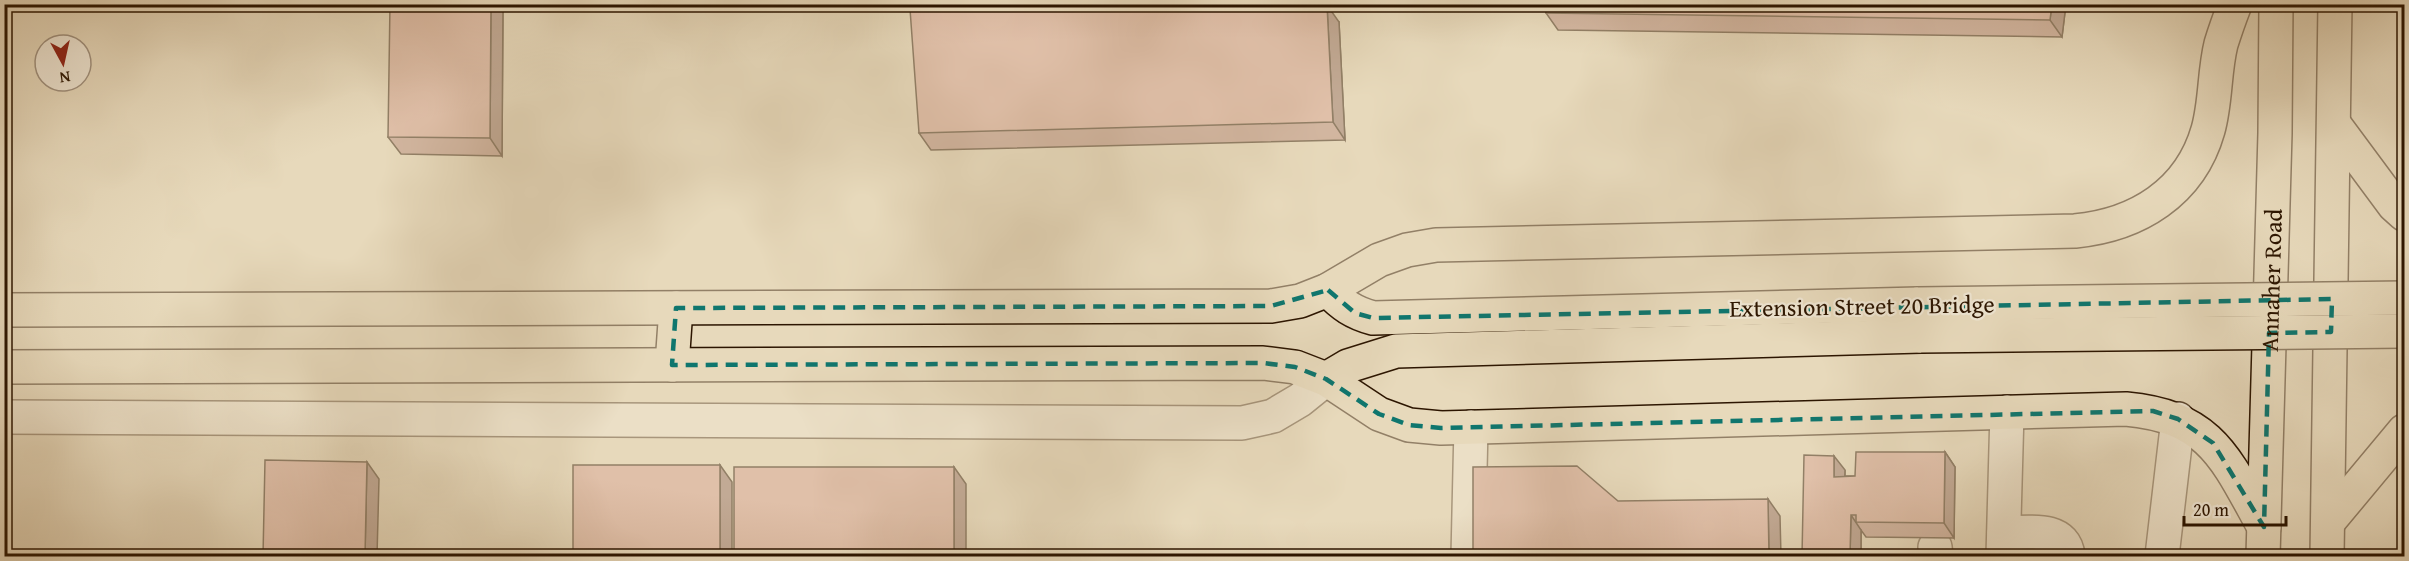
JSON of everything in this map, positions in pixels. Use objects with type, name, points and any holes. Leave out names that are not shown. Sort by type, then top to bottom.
[{"type":"main road","points":[[4,310],[1271,306],[1300,301],[1328,290],[1379,260],[1407,250],[1436,245],[2100,229],[2147,210],[2168,195],[2186,176],[2199,153],[2208,129],[2221,44],[2235,4]]},
{"type":"main road","name":"Annaher Road","points":[[2263,542],[2275,133],[2276,4]]},
{"type":"main road","points":[[2327,556],[2335,4]]},
{"type":"main road","points":[[2334,124],[2394,205],[2404,214]]},
{"type":"main road","name":"Extension Street 20 Bridge","points":[[1328,290],[1340,303],[1355,313],[1373,318],[1918,304],[2404,298]]},
{"type":"main road","points":[[672,365],[676,308]]},
{"type":"main road","name":"Extension Street 20 Bridge","points":[[1326,379],[1348,366],[1396,351],[1921,336],[2404,331]]},
{"type":"main road","points":[[4,367],[1263,363],[1296,367],[1326,379],[1379,414],[1409,425],[1441,428],[2126,409],[2152,411],[2178,419],[2197,430],[2213,444],[2229,464],[2263,542]]},
{"type":"main road","points":[[2329,521],[2404,431]]},
{"type":"lane","points":[[4,417],[1242,423],[1274,416],[1300,400],[1326,379]]},
{"type":"lane","points":[[2007,412],[2003,545],[2055,535],[2063,540],[2068,556]]},
{"type":"lane","points":[[2162,556],[2178,419]]},
{"type":"lane","points":[[1468,556],[1471,427]]},
{"type":"highlighted area","points":[[1328,290],[1355,313],[1373,318],[2332,299],[2331,332],[2269,333],[2264,527],[2213,443],[2178,419],[2153,411],[1441,428],[1409,425],[1379,414],[1326,379],[1295,367],[1263,363],[672,365],[676,308],[1271,306]]},
{"type":"building","points":[[390,4],[491,4],[490,138],[388,137]]},
{"type":"building","points":[[1545,4],[2052,4],[2050,20],[1546,13]]},
{"type":"building","points":[[1327,5],[1333,122],[919,133],[910,9]]},
{"type":"building","points":[[1856,452],[1945,452],[1944,523],[1856,522],[1856,515],[1851,515],[1850,556],[1802,556],[1804,455],[1834,456],[1834,477],[1855,476]]},
{"type":"building","points":[[265,460],[367,462],[365,556],[263,556]]},
{"type":"building","points":[[573,465],[720,465],[720,556],[573,556]]},
{"type":"building","points":[[1577,466],[1618,501],[1768,499],[1769,556],[1473,556],[1473,467]]},
{"type":"building","points":[[734,467],[954,467],[954,556],[734,556]]},
{"type":"building","points":[[4,551],[90,552],[90,556],[4,556]]}]
